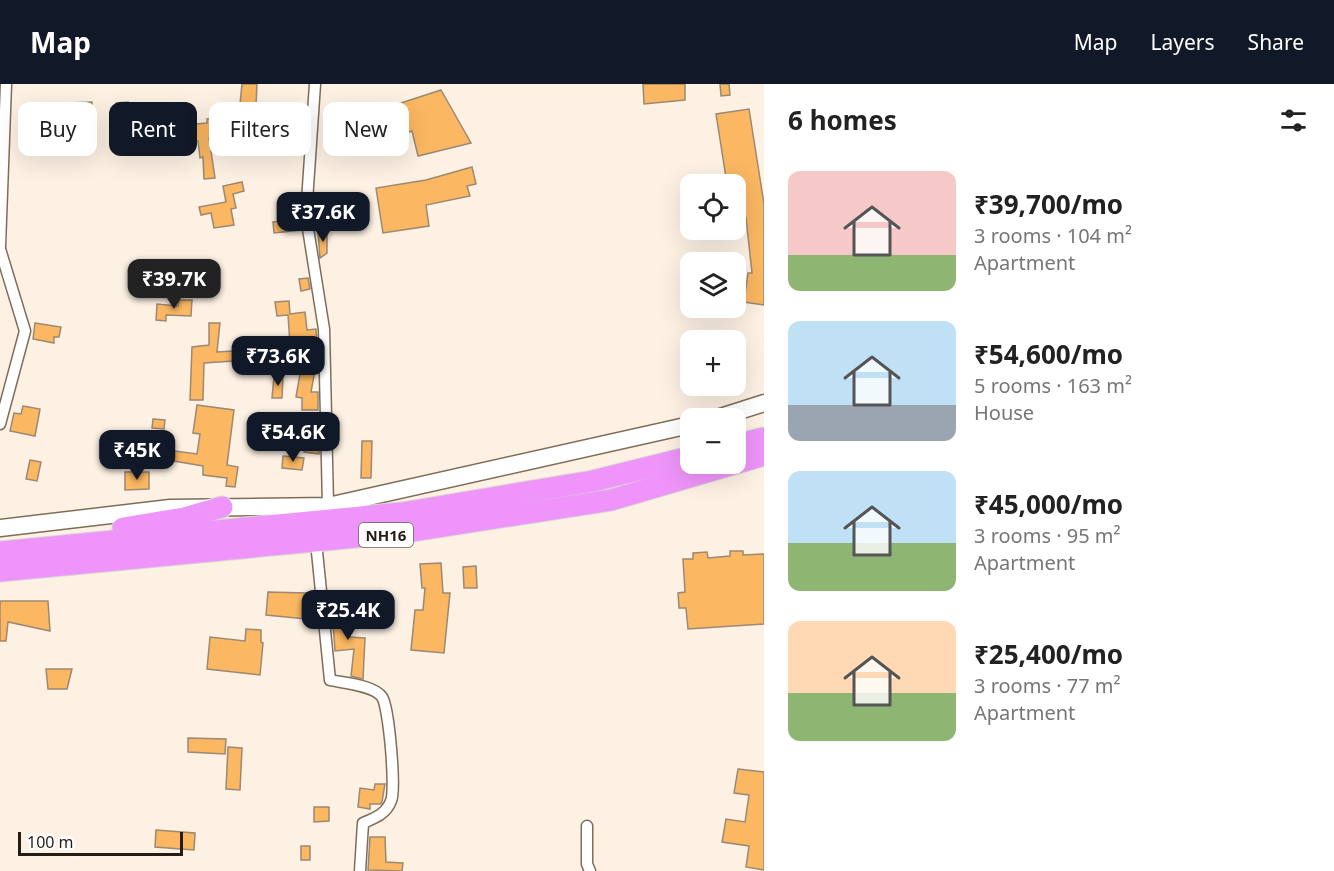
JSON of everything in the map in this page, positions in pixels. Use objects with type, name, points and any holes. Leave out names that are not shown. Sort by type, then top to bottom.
[{"type":"highway","points":[[746,442],[764,438]]},
{"type":"highway","name":"NH16","points":[[0,571],[399,533],[611,500],[764,455]]},
{"type":"highway","name":"NH16","points":[[0,552],[402,513],[593,482],[680,460]]},
{"type":"highway","points":[[41,549],[96,532],[184,518],[222,507]]},
{"type":"street","points":[[0,424],[25,331],[0,248],[6,84]]},
{"type":"street","points":[[315,84],[306,216],[324,329],[328,506]]},
{"type":"street","points":[[746,409],[764,403]]},
{"type":"street","points":[[0,528],[171,508],[328,506],[680,427]]},
{"type":"street","points":[[316,542],[330,680],[372,690],[381,696],[389,718],[392,800],[381,815],[363,823],[360,871]]},
{"type":"street","points":[[587,826],[587,864],[590,871]]},
{"type":"building","points":[[242,84],[257,84],[256,102],[240,102]]},
{"type":"building","points":[[643,84],[685,84],[685,100],[644,104]]},
{"type":"building","points":[[720,84],[729,84],[730,95],[721,96]]},
{"type":"building","points":[[441,90],[471,143],[418,156],[412,131],[409,132],[409,102],[404,102]]},
{"type":"building","points":[[749,109],[764,204],[764,305],[746,302],[748,273],[752,273],[746,218],[746,174],[725,174],[716,114]]},
{"type":"building","points":[[209,119],[209,156],[212,156],[215,178],[204,179],[203,157],[200,158],[197,141],[197,124],[207,123]]},
{"type":"building","points":[[472,167],[476,184],[467,186],[470,196],[426,205],[429,226],[383,233],[376,188],[426,180]]},
{"type":"building","points":[[242,182],[244,191],[233,194],[236,208],[231,209],[234,225],[214,228],[211,213],[201,215],[199,207],[226,202],[223,186]]},
{"type":"building","points":[[299,219],[301,230],[274,233],[273,222]]},
{"type":"building","points":[[318,232],[327,232],[327,253],[320,258]]},
{"type":"building","points":[[308,278],[310,289],[301,291],[299,279]]},
{"type":"building","points":[[179,300],[192,300],[191,316],[166,315],[166,321],[156,320],[157,304],[178,306]]},
{"type":"building","points":[[289,301],[290,314],[305,312],[307,330],[316,329],[317,343],[290,344],[288,315],[277,316],[275,302]]},
{"type":"building","points":[[35,323],[61,327],[59,337],[54,337],[54,343],[33,339]]},
{"type":"building","points":[[209,323],[220,323],[217,352],[233,351],[234,361],[204,363],[203,400],[190,400],[192,347],[209,345]]},
{"type":"building","points":[[301,368],[315,370],[311,392],[318,392],[318,410],[302,410],[302,398],[296,397]]},
{"type":"building","points":[[274,376],[283,377],[282,398],[272,398]]},
{"type":"building","points":[[197,405],[234,410],[227,465],[238,467],[235,487],[226,486],[227,478],[203,475],[203,466],[137,455],[138,446],[197,454],[200,434],[193,433]]},
{"type":"building","points":[[23,406],[40,409],[35,436],[10,431],[14,413],[21,414]]},
{"type":"building","points":[[153,419],[165,420],[164,429],[152,428]]},
{"type":"building","points":[[306,436],[319,438],[319,454],[304,452]]},
{"type":"building","points":[[362,441],[372,441],[371,478],[361,478]]},
{"type":"building","points":[[283,456],[304,458],[302,470],[282,468]]},
{"type":"building","points":[[30,460],[41,462],[37,481],[26,479]]},
{"type":"building","points":[[125,472],[149,472],[149,489],[125,490]]},
{"type":"building","points":[[730,551],[743,551],[743,555],[764,554],[764,624],[688,629],[686,608],[679,608],[678,593],[685,592],[683,559],[693,559],[693,553],[707,552],[708,558],[730,556]]},
{"type":"building","points":[[441,563],[443,593],[450,593],[444,653],[411,650],[415,610],[423,610],[425,588],[422,588],[420,564]]},
{"type":"building","points":[[476,566],[477,588],[464,588],[463,567]]},
{"type":"building","points":[[268,592],[307,593],[306,619],[266,615]]},
{"type":"building","points":[[0,601],[48,601],[50,631],[8,622],[6,641],[0,641]]},
{"type":"building","points":[[348,608],[350,637],[365,638],[363,679],[351,676],[354,649],[335,651],[332,609]]},
{"type":"building","points":[[246,629],[261,630],[261,642],[263,643],[260,675],[207,669],[210,637],[245,641]]},
{"type":"building","points":[[46,669],[72,669],[67,689],[48,689]]},
{"type":"building","points":[[188,738],[226,739],[225,754],[188,752]]},
{"type":"building","points":[[228,747],[242,748],[240,790],[226,789]]},
{"type":"building","points":[[738,769],[764,772],[764,870],[746,867],[749,846],[722,842],[726,819],[745,822],[749,795],[734,793]]},
{"type":"building","points":[[375,784],[385,784],[381,804],[370,804],[370,809],[358,807],[360,788],[374,790]]},
{"type":"building","points":[[314,807],[329,807],[329,821],[314,822]]},
{"type":"building","points":[[156,830],[195,833],[194,850],[155,847]]},
{"type":"building","points":[[370,837],[385,837],[386,862],[403,863],[402,871],[368,870]]},
{"type":"building","points":[[301,846],[310,846],[310,860],[301,860]]}]
